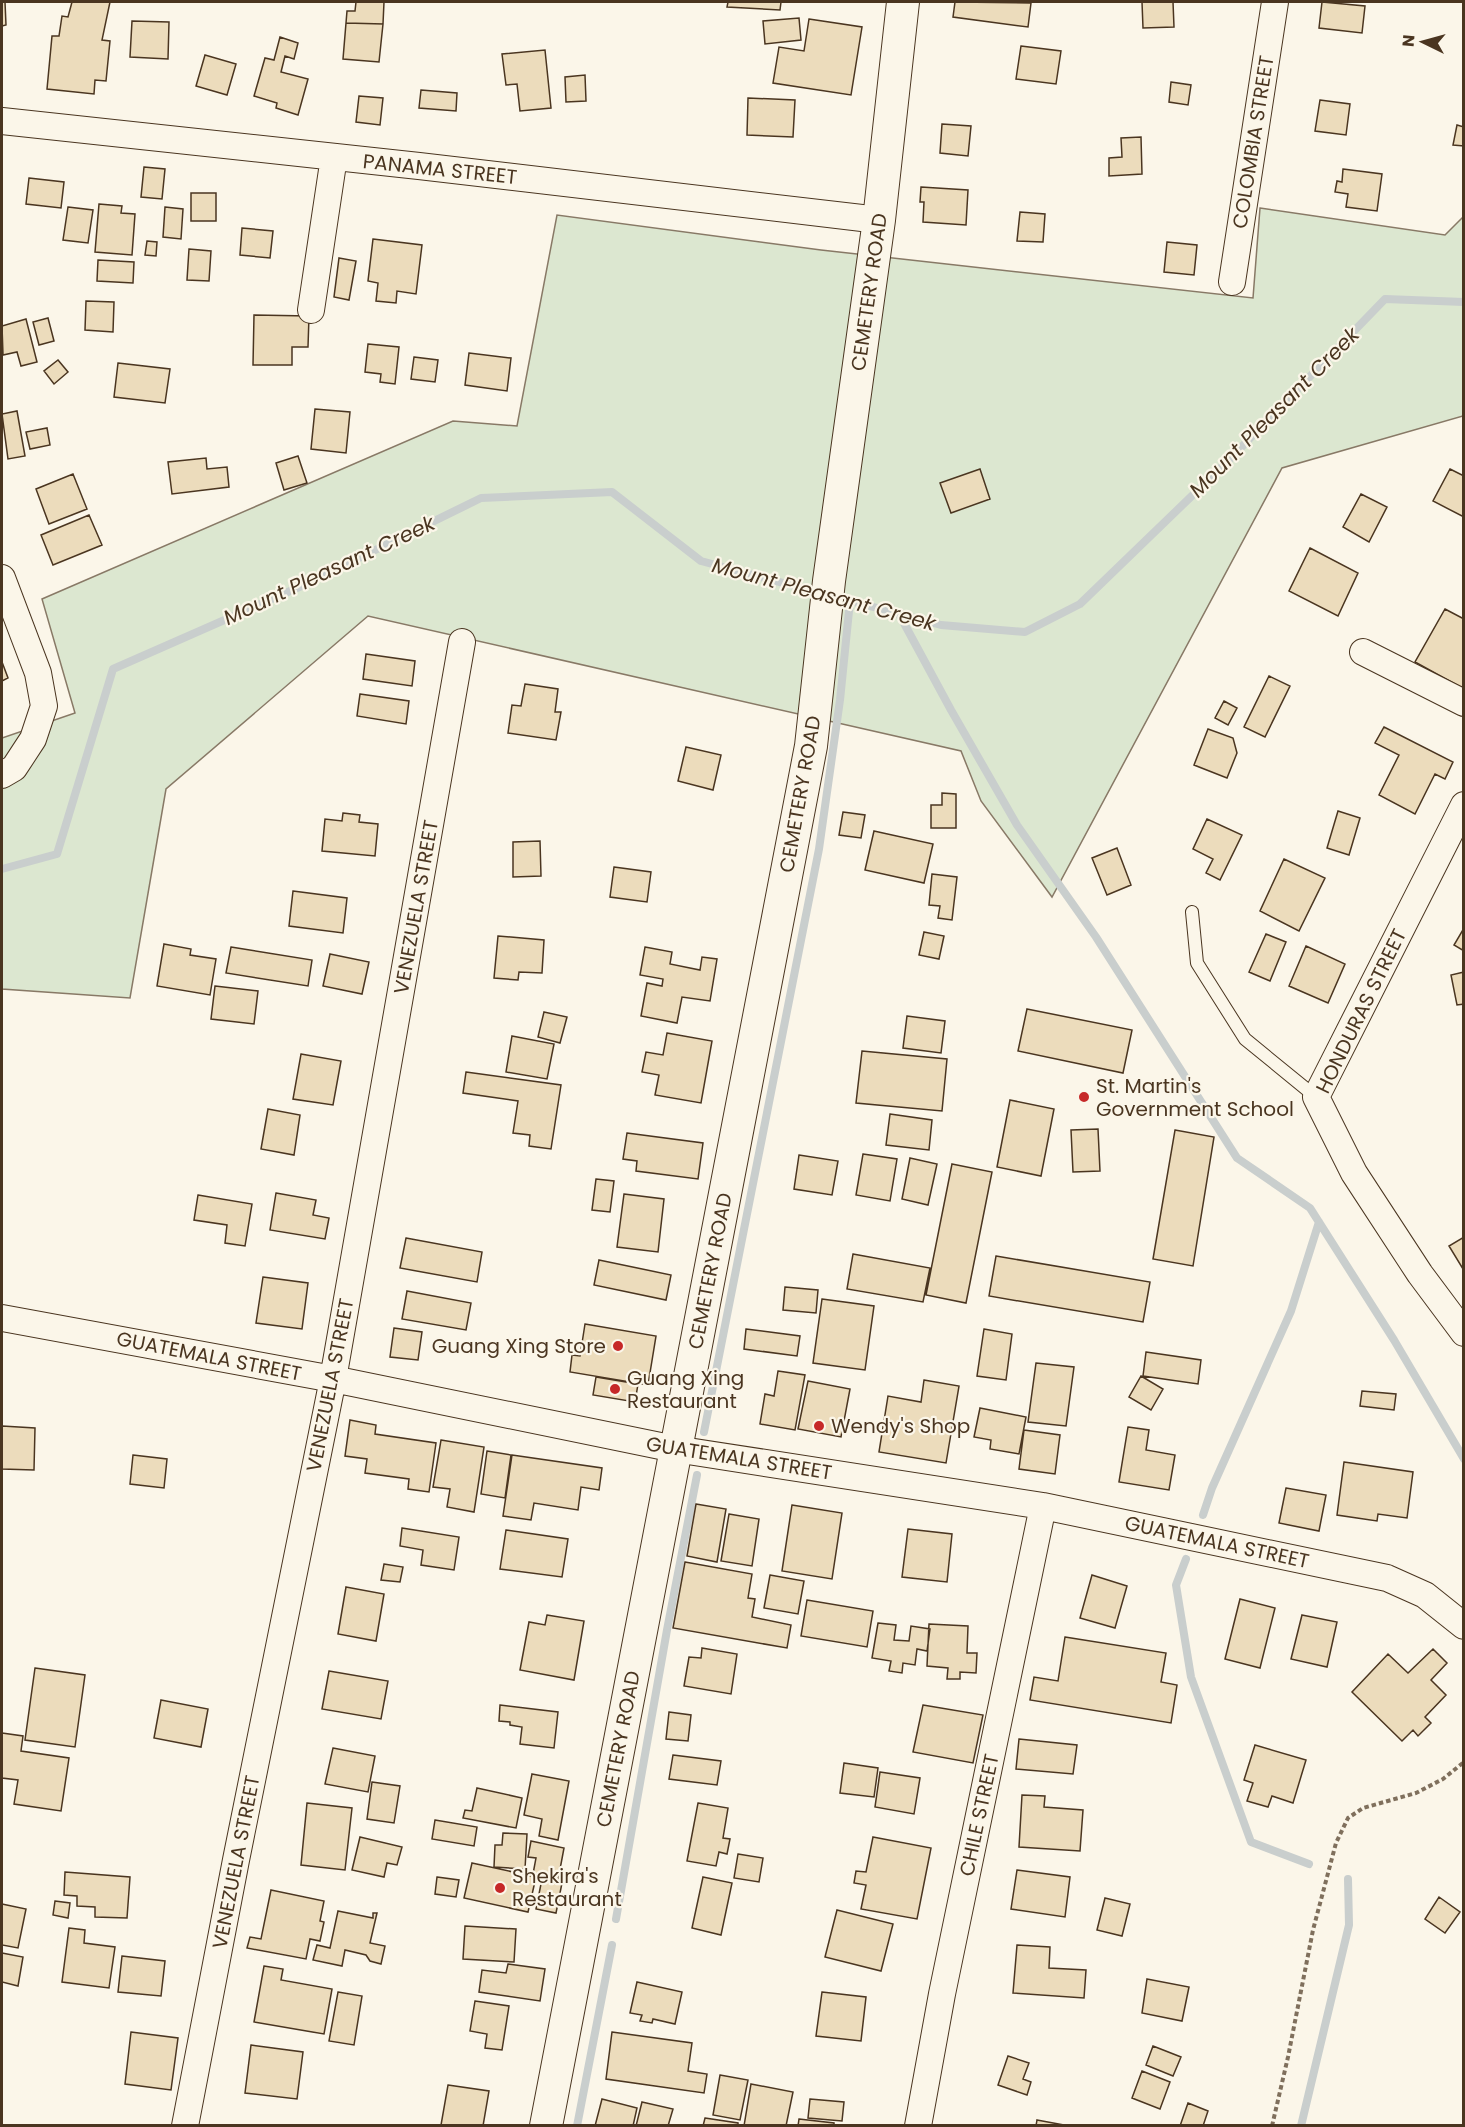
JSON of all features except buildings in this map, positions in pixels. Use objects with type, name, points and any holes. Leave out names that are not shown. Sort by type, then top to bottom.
[{"type":"street","name":"CEMETERY ROAD","points":[[546,2126],[811,746],[829,581],[879,220],[903,2]]},
{"type":"street","name":"COLOMBIA STREET","points":[[1232,282],[1275,2]]},
{"type":"street","name":"PANAMA STREET","points":[[2,121],[879,220]]},
{"type":"street","points":[[311,310],[334,157]]},
{"type":"street","points":[[2,578],[38,673],[44,706],[33,739],[14,768],[2,775]]},
{"type":"street","name":"VENEZUELA STREET","points":[[184,2126],[333,1379],[462,642]]},
{"type":"street","points":[[1363,652],[1464,702]]},
{"type":"street","name":"HONDURAS STREET","points":[[1464,805],[1316,1096],[1354,1173],[1420,1274],[1464,1334]]},
{"type":"street","name":"GUATEMALA STREET","points":[[2,1318],[333,1379],[675,1449],[1043,1506],[1387,1578],[1425,1595],[1464,1626]]},
{"type":"street","name":"CHILE STREET","points":[[918,2126],[942,1994],[1043,1506]]},
{"type":"lane","points":[[1192,912],[1197,963],[1245,1039],[1316,1096]]},
{"type":"path","points":[[1272,2126],[1313,1930],[1336,1843],[1348,1818],[1363,1808],[1416,1793],[1443,1779],[1464,1762]]},
{"type":"green space","points":[[1260,208],[1445,235],[1463,217],[1463,416],[1282,468],[1052,897],[981,801],[961,751],[368,616],[166,789],[130,998],[2,989],[2,738],[75,713],[42,599],[453,421],[517,426],[557,215],[821,250],[1253,298]]},
{"type":"waterway","name":"Mount Pleasant Creek","points":[[2,869],[57,854],[113,669],[306,584],[481,498],[612,492],[701,561],[941,625],[1025,632],[1080,604],[1229,460],[1385,299],[1464,302]]},
{"type":"waterway","points":[[704,1432],[819,849],[840,700],[850,601]]},
{"type":"waterway","points":[[899,614],[1017,825],[1096,937],[1237,1158],[1310,1208],[1394,1340],[1464,1459]]},
{"type":"waterway","points":[[1203,1515],[1212,1488],[1291,1311],[1319,1222]]},
{"type":"waterway","points":[[616,1919],[697,1475]]},
{"type":"waterway","points":[[1186,1559],[1176,1585],[1191,1677],[1251,1842],[1309,1864]]},
{"type":"waterway","points":[[1301,2126],[1349,1925],[1348,1879]]},
{"type":"waterway","points":[[577,2126],[612,1945]]},
{"type":"place","name":"St. Martin's Government School","points":[[1084,1097]]},
{"type":"place","name":"Guang Xing Store","points":[[618,1346]]},
{"type":"place","name":"Guang Xing Restaurant","points":[[615,1389]]},
{"type":"place","name":"Wendy's Shop","points":[[819,1426]]},
{"type":"place","name":"Shekira's Restaurant","points":[[500,1888]]}]
